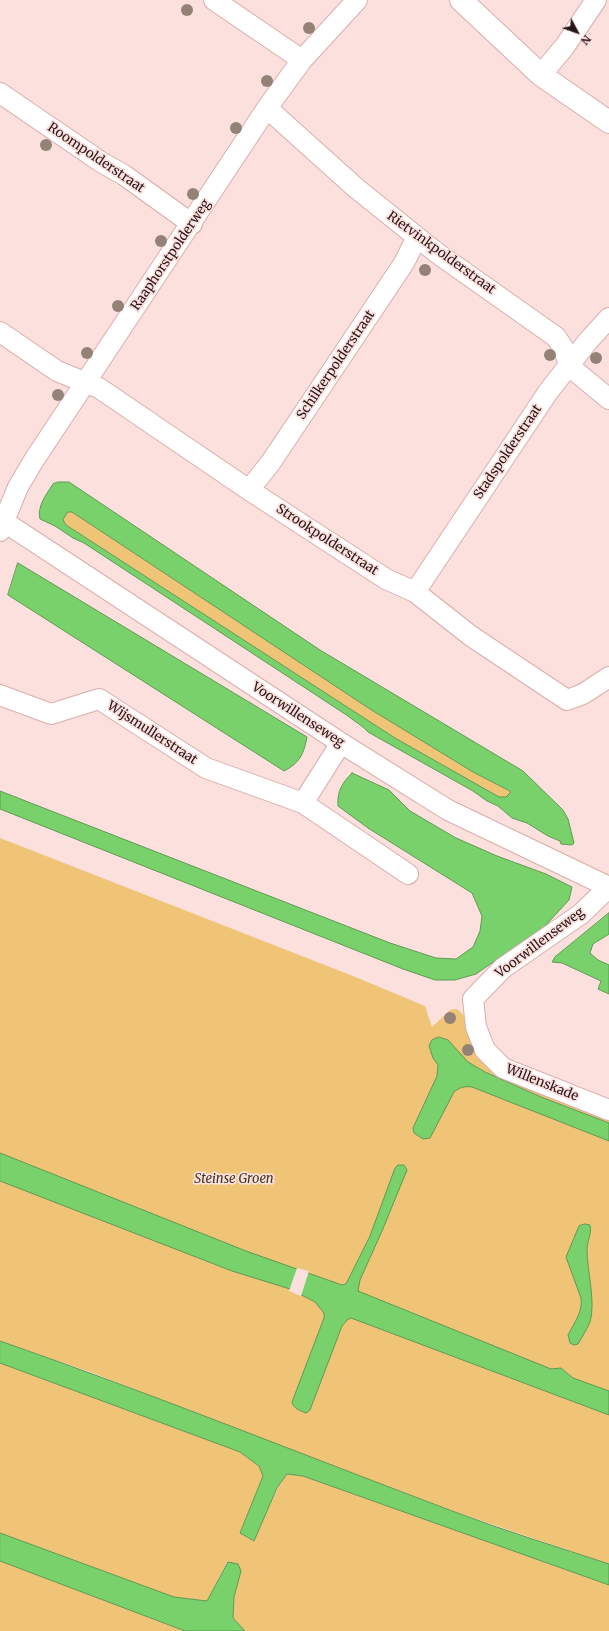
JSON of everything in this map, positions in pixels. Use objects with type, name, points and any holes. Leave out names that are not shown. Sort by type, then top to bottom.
[{"type":"street","points":[[214,0],[302,60]]},
{"type":"street","name":"Raaphorstpolderweg","points":[[1,524],[18,487],[85,383],[268,108],[302,60],[357,0]]},
{"type":"street","points":[[461,0],[541,75],[609,122]]},
{"type":"street","points":[[541,75],[565,46],[596,0]]},
{"type":"street","name":"Roompolderstraat","points":[[0,93],[101,162],[124,175],[192,224]]},
{"type":"street","name":"Rietvinkpolderstraat","points":[[268,108],[356,188],[437,253],[556,336],[564,349],[569,366]]},
{"type":"street","name":"Schilkerpolderstraat","points":[[249,490],[271,462],[404,264],[417,237]]},
{"type":"street","name":"Stadspolderstraat","points":[[415,592],[548,392],[588,341],[609,318]]},
{"type":"street","name":"Strookpolderstraat","points":[[0,332],[57,371],[105,392],[249,490],[386,579],[415,592],[471,636],[567,700],[583,694],[609,677]]},
{"type":"street","points":[[569,366],[609,399]]},
{"type":"street","name":"Voorwillenseweg","points":[[1,524],[341,743],[448,810],[609,887],[580,914],[503,968],[473,1000]]},
{"type":"street","name":"Wijsmullerstraat","points":[[0,695],[51,714],[99,699],[206,768],[302,802],[408,874]]},
{"type":"street","points":[[302,802],[341,743]]},
{"type":"street","name":"Willenskade","points":[[473,1000],[476,1027],[485,1050],[503,1068],[609,1110]]},
{"type":"green space","points":[[68,512],[72,512],[370,709],[473,772],[511,792],[506,797],[499,797],[395,738],[66,525],[63,520]]},
{"type":"green space","name":"Steinse Groen","points":[[0,838],[353,976],[425,1006],[432,1027],[450,1010],[457,1009],[466,1017],[481,1061],[495,1072],[609,1117],[609,1123],[541,1097],[485,1072],[473,1065],[488,1079],[609,1126],[609,1564],[456,1512],[295,1452],[93,1373],[0,1341]]},
{"type":"green space","points":[[0,1363],[240,1452],[259,1466],[263,1476],[240,1533],[253,1541],[278,1488],[287,1474],[303,1476],[609,1585],[609,1631],[245,1631],[233,1618],[234,1597],[241,1571],[227,1562],[207,1601],[174,1597],[0,1533]]},
{"type":"green space","points":[[0,1561],[185,1631],[0,1631]]},
{"type":"shaded area","points":[[58,482],[69,482],[320,650],[523,771],[563,810],[568,819],[574,843],[572,845],[561,844],[560,841],[548,836],[527,823],[512,818],[498,806],[487,801],[473,791],[368,732],[348,716],[84,543],[40,519],[39,514],[41,505],[53,484]],"holes":[[[68,512],[72,512],[370,709],[473,772],[511,792],[506,797],[499,797],[395,738],[66,525],[63,520]]]},
{"type":"shaded area","points":[[18,563],[307,737],[303,753],[298,761],[284,771],[8,595]]},
{"type":"shaded area","points":[[352,773],[389,790],[410,811],[456,838],[497,856],[546,874],[572,887],[569,900],[545,926],[476,974],[455,980],[435,980],[403,969],[0,809],[0,791],[390,943],[436,958],[456,959],[473,947],[480,931],[482,916],[472,893],[368,828],[338,806],[339,792],[345,780]]},
{"type":"shaded area","points":[[609,913],[609,934],[593,944],[590,953],[598,960],[609,965],[609,994],[598,989],[601,981],[562,963],[552,962],[555,957]]},
{"type":"shaded area","points":[[439,1037],[448,1040],[468,1062],[485,1072],[541,1097],[609,1123],[609,1141],[472,1087],[460,1088],[454,1092],[430,1138],[423,1139],[414,1133],[413,1128],[437,1076],[438,1065],[433,1058],[429,1046],[432,1040]]},
{"type":"shaded area","points":[[0,1153],[246,1251],[342,1285],[346,1284],[370,1236],[395,1168],[398,1165],[404,1165],[407,1170],[360,1280],[358,1291],[551,1369],[561,1368],[573,1378],[609,1391],[609,1415],[351,1318],[342,1326],[310,1410],[306,1413],[301,1411],[295,1408],[292,1402],[324,1318],[324,1313],[315,1302],[290,1289],[232,1271],[0,1181]]},
{"type":"shaded area","points":[[585,1224],[590,1225],[587,1258],[592,1296],[592,1314],[590,1322],[578,1344],[574,1345],[570,1343],[568,1335],[581,1308],[581,1298],[566,1257],[579,1226]]},
{"type":"shaded area","points":[[0,1341],[171,1403],[474,1519],[609,1564],[609,1585],[303,1476],[287,1474],[277,1488],[254,1541],[240,1533],[263,1476],[259,1466],[240,1452],[0,1363]]},
{"type":"shaded area","points":[[0,1533],[174,1597],[207,1601],[228,1562],[238,1564],[241,1571],[234,1597],[233,1618],[245,1631],[185,1631],[0,1561]]},
{"type":"pier","points":[[297,1268],[309,1271],[301,1296],[289,1291]]}]
